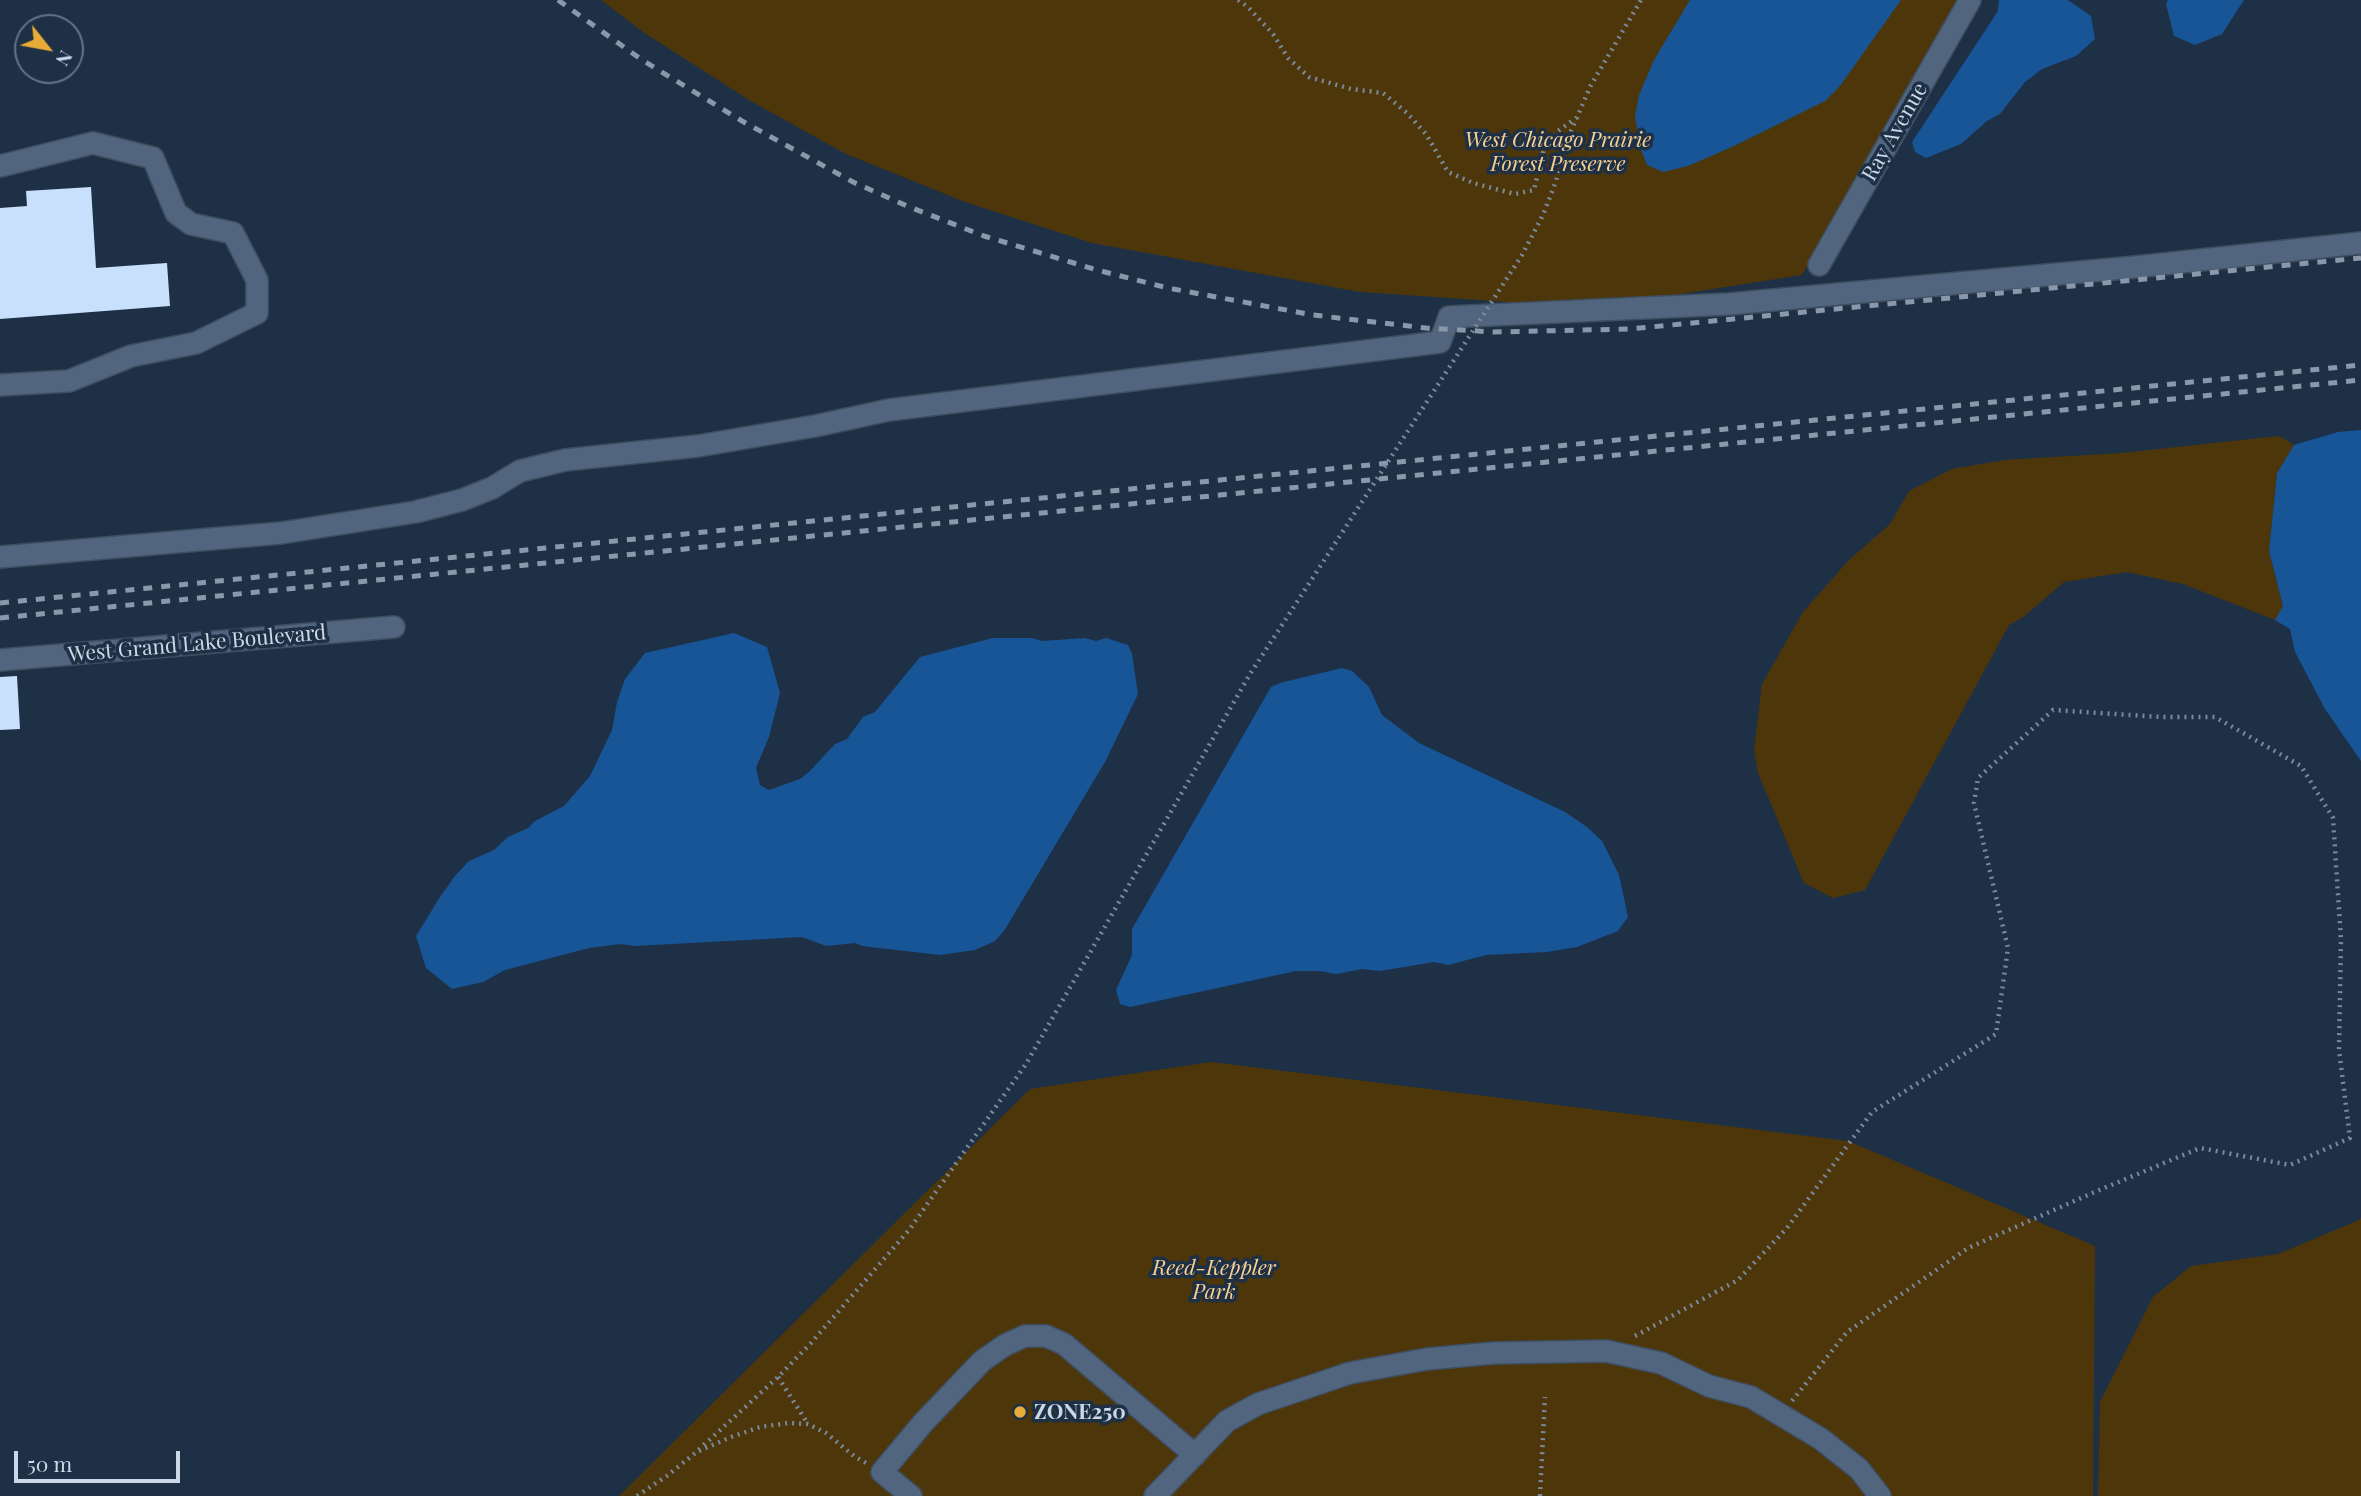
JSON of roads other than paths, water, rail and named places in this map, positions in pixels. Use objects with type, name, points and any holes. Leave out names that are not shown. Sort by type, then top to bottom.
[{"type":"street","name":"Ray Avenue","points":[[1819,265],[1970,0]]},
{"type":"street","points":[[0,166],[93,143],[153,158],[176,213],[191,224],[233,233],[257,280],[257,313],[196,342],[131,356],[69,381],[0,385]]},
{"type":"street","points":[[0,557],[281,533],[415,512],[462,500],[492,488],[520,471],[565,460],[698,446],[889,410],[1440,342],[1449,317],[1729,304],[2135,267],[2361,243]]},
{"type":"street","name":"West Grand Lake Boulevard","points":[[0,660],[394,627]]},
{"type":"street","points":[[911,1496],[882,1472],[923,1423],[982,1361],[1005,1345],[1025,1336],[1045,1336],[1064,1343],[1195,1455]]},
{"type":"street","points":[[1155,1496],[1227,1420],[1258,1404],[1350,1373],[1427,1359],[1494,1353],[1606,1351],[1661,1363],[1709,1386],[1751,1397],[1821,1439],[1859,1469],[1880,1496]]},
{"type":"water","points":[[1690,0],[1901,0],[1840,86],[1825,101],[1734,146],[1688,166],[1663,172],[1647,165],[1641,150],[1635,116],[1639,95],[1654,60]]},
{"type":"water","points":[[1999,0],[2068,0],[2091,16],[2095,39],[2076,56],[2042,69],[2025,82],[2000,114],[1987,121],[1961,144],[1926,158],[1915,152],[1912,142],[1998,11]]},
{"type":"water","points":[[2168,0],[2244,0],[2222,34],[2195,45],[2174,36],[2166,4]]},
{"type":"water","points":[[2361,430],[2361,761],[2325,709],[2295,652],[2290,629],[2275,620],[2283,606],[2269,551],[2277,473],[2294,445],[2338,432]]},
{"type":"water","points":[[734,633],[767,647],[780,693],[769,737],[756,768],[760,785],[769,790],[800,779],[835,744],[847,739],[863,717],[875,712],[920,657],[993,638],[1032,638],[1042,641],[1085,638],[1096,641],[1106,638],[1128,645],[1132,654],[1138,694],[1105,762],[1004,931],[995,941],[975,950],[940,955],[855,943],[826,946],[802,937],[635,946],[621,944],[589,948],[505,970],[483,982],[452,989],[426,968],[416,936],[440,897],[469,861],[494,850],[508,837],[564,806],[590,776],[612,730],[625,679],[645,653]]},
{"type":"water","points":[[1342,668],[1352,671],[1369,687],[1382,715],[1419,743],[1565,812],[1587,827],[1602,841],[1619,875],[1628,917],[1618,931],[1577,947],[1547,952],[1486,955],[1448,965],[1434,962],[1380,971],[1362,969],[1336,974],[1296,971],[1130,1007],[1120,1004],[1116,990],[1132,955],[1132,929],[1271,687]]},
{"type":"railway","points":[[558,0],[642,60],[742,121],[853,182],[907,206],[984,236],[1097,270],[1168,288],[1313,315],[1426,328],[1494,332],[1630,329],[2361,258]]},
{"type":"railway","points":[[0,603],[2361,365]]},
{"type":"railway","points":[[0,618],[2361,380]]},
{"type":"place","name":"ZONE250","points":[[1020,1412]]},
{"type":"park label","name":"West Chicago Prairie Forest Preserve","points":[[1558,152]]},
{"type":"park label","name":"Reed-Keppler Park","points":[[1214,1280]]}]
